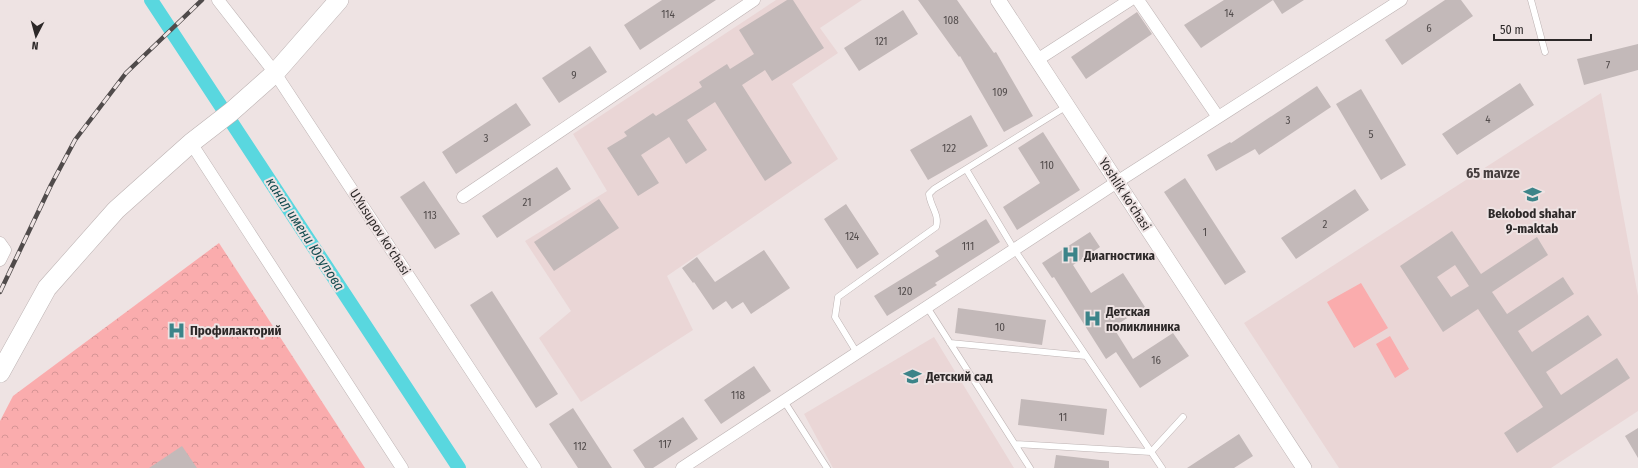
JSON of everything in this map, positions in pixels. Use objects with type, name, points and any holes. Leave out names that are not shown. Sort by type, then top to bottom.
[{"type":"main road","points":[[0,373],[47,288],[116,210],[197,138],[231,112],[275,73],[339,0]]},
{"type":"street","name":"U.Yusupov ko'chasi","points":[[218,0],[275,73],[535,468]]},
{"type":"street","points":[[463,197],[754,0]]},
{"type":"street","name":"Yoshlik ko'chasi","points":[[998,0],[1304,468]]},
{"type":"street","points":[[1037,60],[1130,0]]},
{"type":"street","points":[[1138,0],[1218,117]]},
{"type":"street","points":[[682,468],[1014,249],[1218,117],[1385,4],[1401,0]]},
{"type":"street","points":[[197,138],[402,468]]},
{"type":"lane","points":[[1531,0],[1545,52]]},
{"type":"lane","points":[[857,353],[835,317],[838,297],[936,227],[938,222],[930,200],[930,194],[934,189],[1067,106]]},
{"type":"lane","points":[[966,169],[1014,249],[1162,468]]},
{"type":"lane","points":[[927,307],[1030,468]]},
{"type":"lane","points":[[950,343],[1086,356]]},
{"type":"lane","points":[[784,401],[828,468]]},
{"type":"lane","points":[[1151,452],[1183,418]]},
{"type":"lane","points":[[1015,444],[1151,452]]},
{"type":"shaded area","points":[[776,0],[862,0],[820,28],[838,53],[792,84],[838,159],[667,276],[693,330],[581,402],[539,338],[571,311],[525,241],[607,191],[573,134]]},
{"type":"shaded area","name":"Bekobod shahar 9-maktab","points":[[1601,93],[1638,296],[1638,411],[1551,468],[1339,468],[1244,323]]},
{"type":"shaded area","name":"Детский сад","points":[[934,337],[1014,468],[833,468],[804,414]]},
{"type":"green space","name":"Профилакторий","points":[[219,243],[365,468],[0,468],[0,421],[13,396]]},
{"type":"green space","points":[[1361,283],[1388,328],[1354,348],[1327,302]]},
{"type":"green space","points":[[1390,336],[1409,369],[1395,378],[1376,344]]},
{"type":"building","points":[[662,0],[716,0],[640,50],[624,25]]},
{"type":"building","points":[[787,0],[793,0],[824,48],[772,81],[765,70],[742,85],[792,163],[765,181],[715,102],[687,120],[707,150],[686,164],[669,137],[641,155],[659,183],[638,196],[607,148],[627,136],[624,132],[653,113],[656,116],[702,87],[699,82],[727,64],[730,69],[754,54],[739,30]]},
{"type":"building","points":[[918,0],[957,0],[994,53],[996,52],[1033,116],[1004,132],[960,56],[959,57]]},
{"type":"building","points":[[1224,0],[1273,0],[1201,48],[1184,25]]},
{"type":"building","points":[[1273,0],[1304,0],[1282,14]]},
{"type":"building","points":[[1445,0],[1461,0],[1473,16],[1402,65],[1385,40]]},
{"type":"building","points":[[903,10],[918,34],[859,71],[844,48]]},
{"type":"building","points":[[1137,12],[1152,34],[1086,79],[1071,57]]},
{"type":"building","points":[[1638,44],[1638,70],[1584,85],[1577,59]]},
{"type":"building","points":[[590,46],[607,72],[559,103],[542,78]]},
{"type":"building","points":[[1520,83],[1534,105],[1457,155],[1442,134]]},
{"type":"building","points":[[1317,86],[1331,107],[1259,155],[1255,149],[1216,171],[1207,155],[1230,142],[1231,143]]},
{"type":"building","points":[[1361,89],[1406,165],[1381,180],[1336,104]]},
{"type":"building","points":[[516,103],[531,125],[456,174],[442,152]]},
{"type":"building","points":[[971,115],[988,146],[928,180],[910,150]]},
{"type":"building","points":[[1043,132],[1080,190],[1017,230],[1003,207],[1040,183],[1018,148]]},
{"type":"building","points":[[557,167],[571,189],[497,238],[482,216]]},
{"type":"building","points":[[1185,178],[1246,272],[1225,285],[1164,192]]},
{"type":"building","points":[[424,181],[460,234],[435,249],[400,197]]},
{"type":"building","points":[[1355,189],[1369,210],[1296,259],[1281,238]]},
{"type":"building","points":[[599,199],[619,228],[554,271],[534,242]]},
{"type":"building","points":[[846,204],[879,254],[857,269],[824,219]]},
{"type":"building","points":[[986,219],[1000,242],[935,283],[937,285],[887,316],[874,296],[939,256],[935,251]]},
{"type":"building","points":[[1452,231],[1481,274],[1537,237],[1548,255],[1492,292],[1507,314],[1563,277],[1574,294],[1518,331],[1532,352],[1588,315],[1602,335],[1546,372],[1561,395],[1617,358],[1630,378],[1517,453],[1504,433],[1543,407],[1478,309],[1443,332],[1400,266]],"holes":[[[1455,265],[1469,286],[1451,297],[1437,277]]]},
{"type":"building","points":[[1090,232],[1100,247],[1073,265],[1091,293],[1123,273],[1145,307],[1113,327],[1133,359],[1173,333],[1189,356],[1140,388],[1116,352],[1106,359],[1054,277],[1052,278],[1042,263]]},
{"type":"building","points":[[764,250],[790,288],[751,314],[743,302],[732,309],[726,301],[713,310],[694,282],[693,283],[682,268],[697,257],[715,282]]},
{"type":"building","points":[[492,291],[558,394],[536,408],[470,305]]},
{"type":"building","points":[[958,308],[1046,320],[1042,345],[955,333]]},
{"type":"building","points":[[754,366],[771,391],[721,424],[704,400]]},
{"type":"building","points":[[1021,399],[1107,409],[1104,435],[1018,425]]},
{"type":"building","points":[[573,408],[612,468],[578,468],[549,424]]},
{"type":"building","points":[[683,417],[698,439],[653,468],[645,468],[633,450]]},
{"type":"building","points":[[1638,428],[1638,458],[1625,436]]},
{"type":"building","points":[[1239,434],[1253,456],[1234,468],[1187,468]]},
{"type":"building","points":[[182,446],[197,468],[149,468]]},
{"type":"building","points":[[1056,455],[1109,461],[1109,468],[1054,468]]},
{"type":"waterway","name":"канал имени Юсупова","points":[[151,0],[459,468]]},
{"type":"railway","points":[[0,292],[51,185],[75,140],[126,73],[202,0]]},
{"type":"place","name":"Bekobod shahar 9-maktab","points":[[1532,194]]},
{"type":"place","name":"Диагностика","points":[[1071,255]]},
{"type":"place","name":"Детская поликлиника","points":[[1093,318]]},
{"type":"place","name":"Профилакторий","points":[[177,330]]},
{"type":"place","name":"Детский сад","points":[[913,376]]},
{"type":"district","name":"65 mavze","points":[[1493,173]]}]
